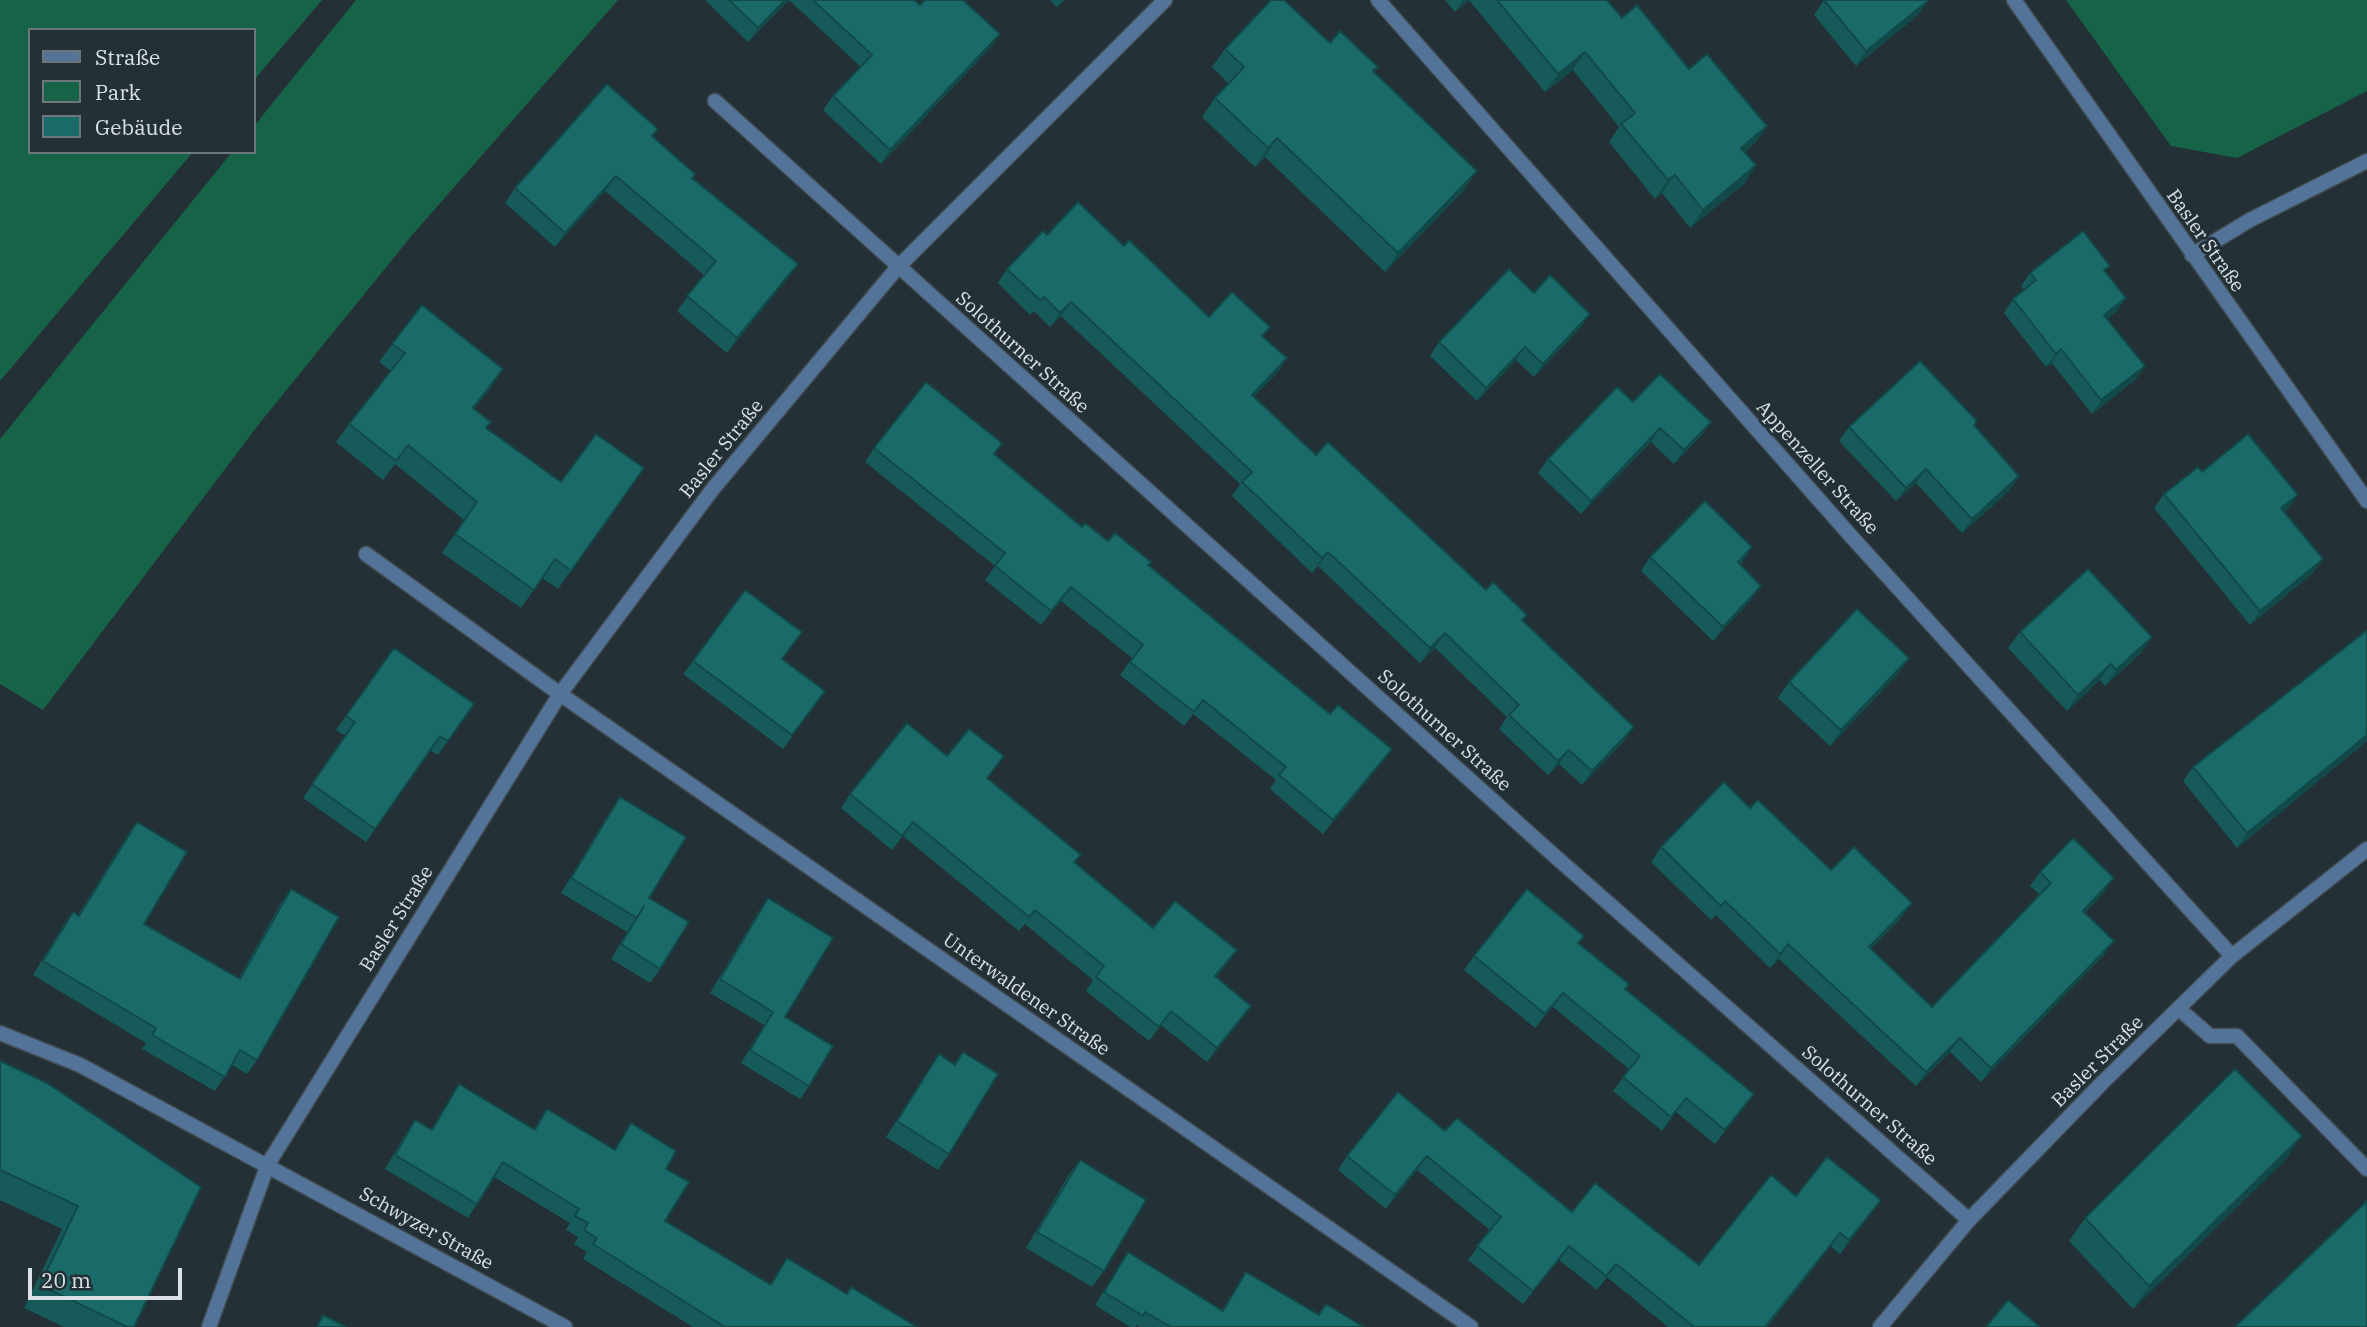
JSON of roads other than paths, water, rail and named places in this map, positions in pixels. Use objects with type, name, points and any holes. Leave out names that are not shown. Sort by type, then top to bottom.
[{"type":"street","name":"Basler Straße","points":[[209,1327],[268,1164],[560,694],[712,490],[897,268],[1165,0]]},
{"type":"street","name":"Appenzeller Straße","points":[[1378,0],[1842,527],[2232,956]]},
{"type":"street","name":"Basler Straße","points":[[2014,0],[2367,501]]},
{"type":"street","points":[[715,101],[897,268]]},
{"type":"street","points":[[2192,255],[2250,220],[2367,160]]},
{"type":"street","name":"Solothurner Straße","points":[[897,268],[1549,851],[1969,1220]]},
{"type":"street","points":[[366,554],[560,694]]},
{"type":"street","name":"Unterwaldener Straße","points":[[560,694],[1471,1327]]},
{"type":"street","name":"Basler Straße","points":[[1880,1327],[1969,1220],[2232,956],[2367,849]]},
{"type":"street","points":[[2179,1009],[2210,1036],[2237,1036],[2367,1169]]},
{"type":"street","points":[[0,1033],[80,1065],[268,1164]]},
{"type":"street","name":"Schwyzer Straße","points":[[268,1164],[565,1327]]}]
